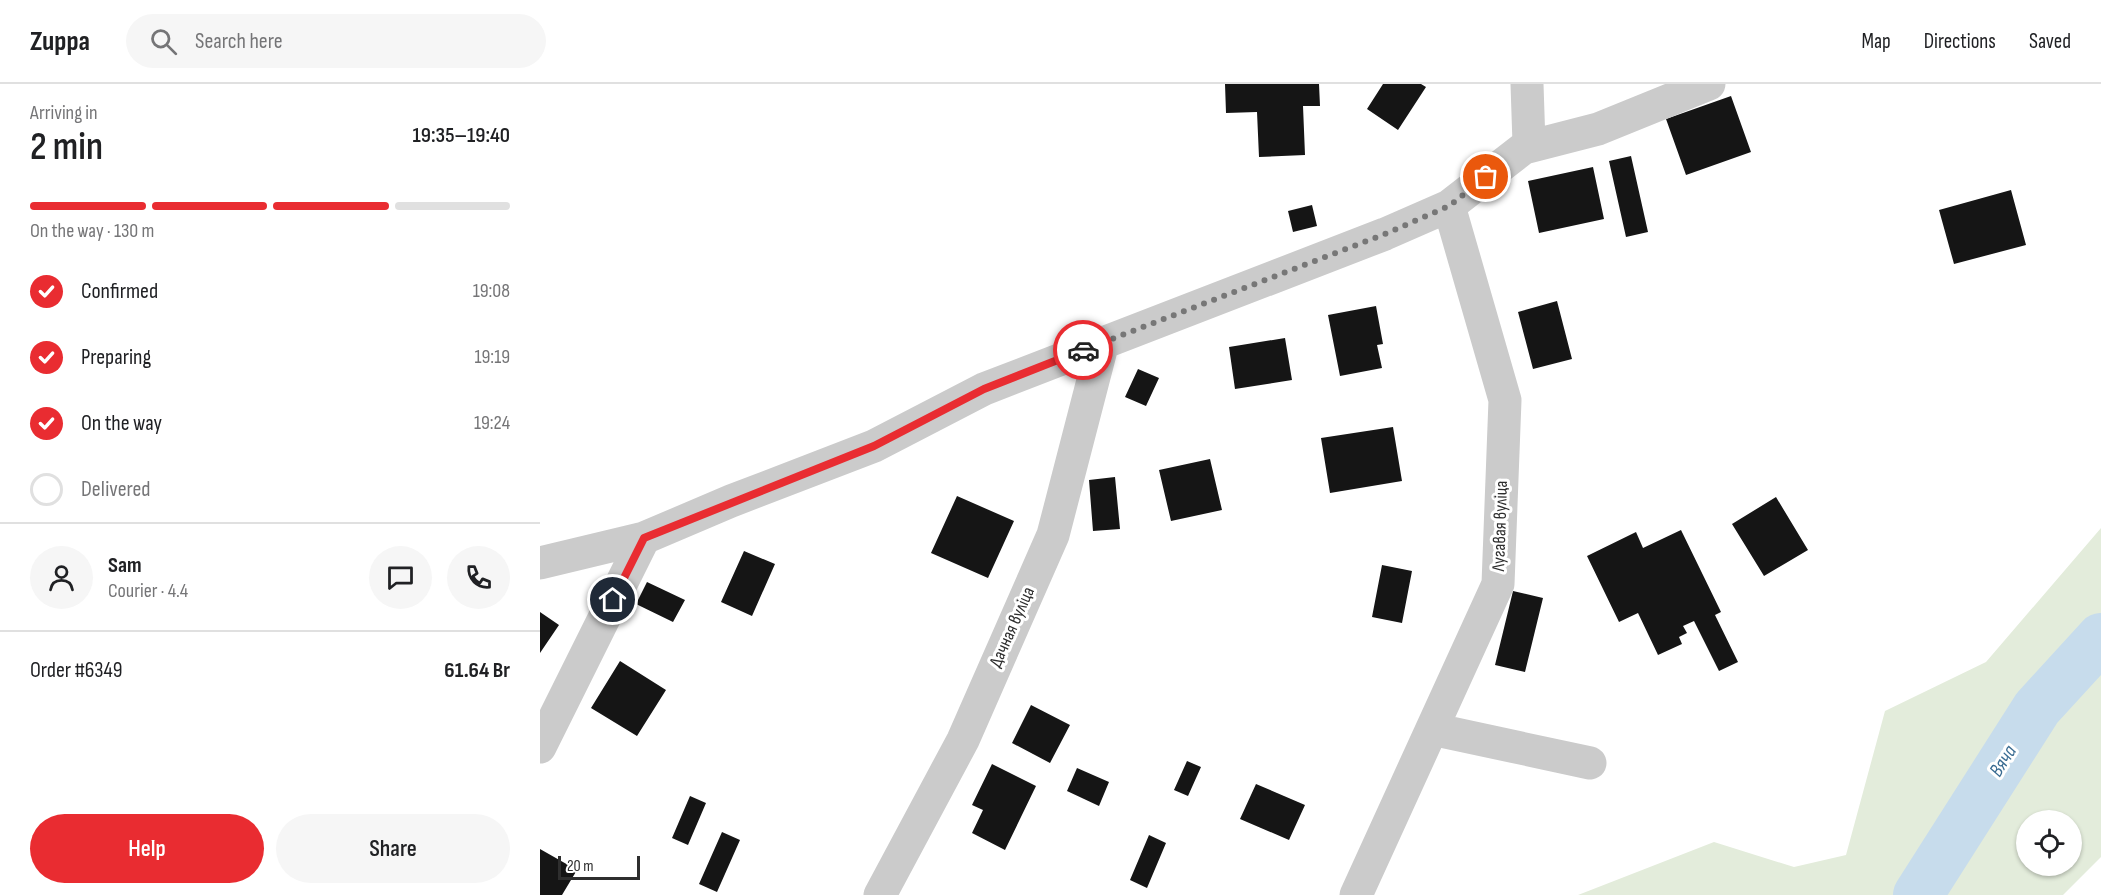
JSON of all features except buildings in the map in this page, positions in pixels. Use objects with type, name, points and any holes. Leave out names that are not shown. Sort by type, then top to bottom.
[{"type":"street","points":[[540,563],[644,538],[874,446],[984,389],[1385,234],[1449,206],[1529,144],[1527,84]]},
{"type":"street","points":[[1524,148],[1599,129],[1709,84]]},
{"type":"street","name":"Лугавая вуліца","points":[[1356,895],[1498,584],[1505,400],[1449,206]]},
{"type":"street","name":"Дачная вуліца","points":[[880,895],[963,740],[1053,535],[1103,342]]},
{"type":"street","points":[[540,747],[644,538]]},
{"type":"street","points":[[1432,729],[1590,763]]},
{"type":"green space","points":[[2101,528],[2101,857],[2082,876],[2063,895],[1578,895],[1714,842],[1794,867],[1846,855],[1885,711],[1986,662]]},
{"type":"waterway","name":"Вяча","points":[[1918,895],[2037,708],[2101,638]]},
{"type":"way so far","points":[[1083,350],[1385,234],[1449,206],[1486,177]]},
{"type":"route","points":[[613,600],[644,538],[731,501],[874,446],[984,389],[1083,350]]}]
